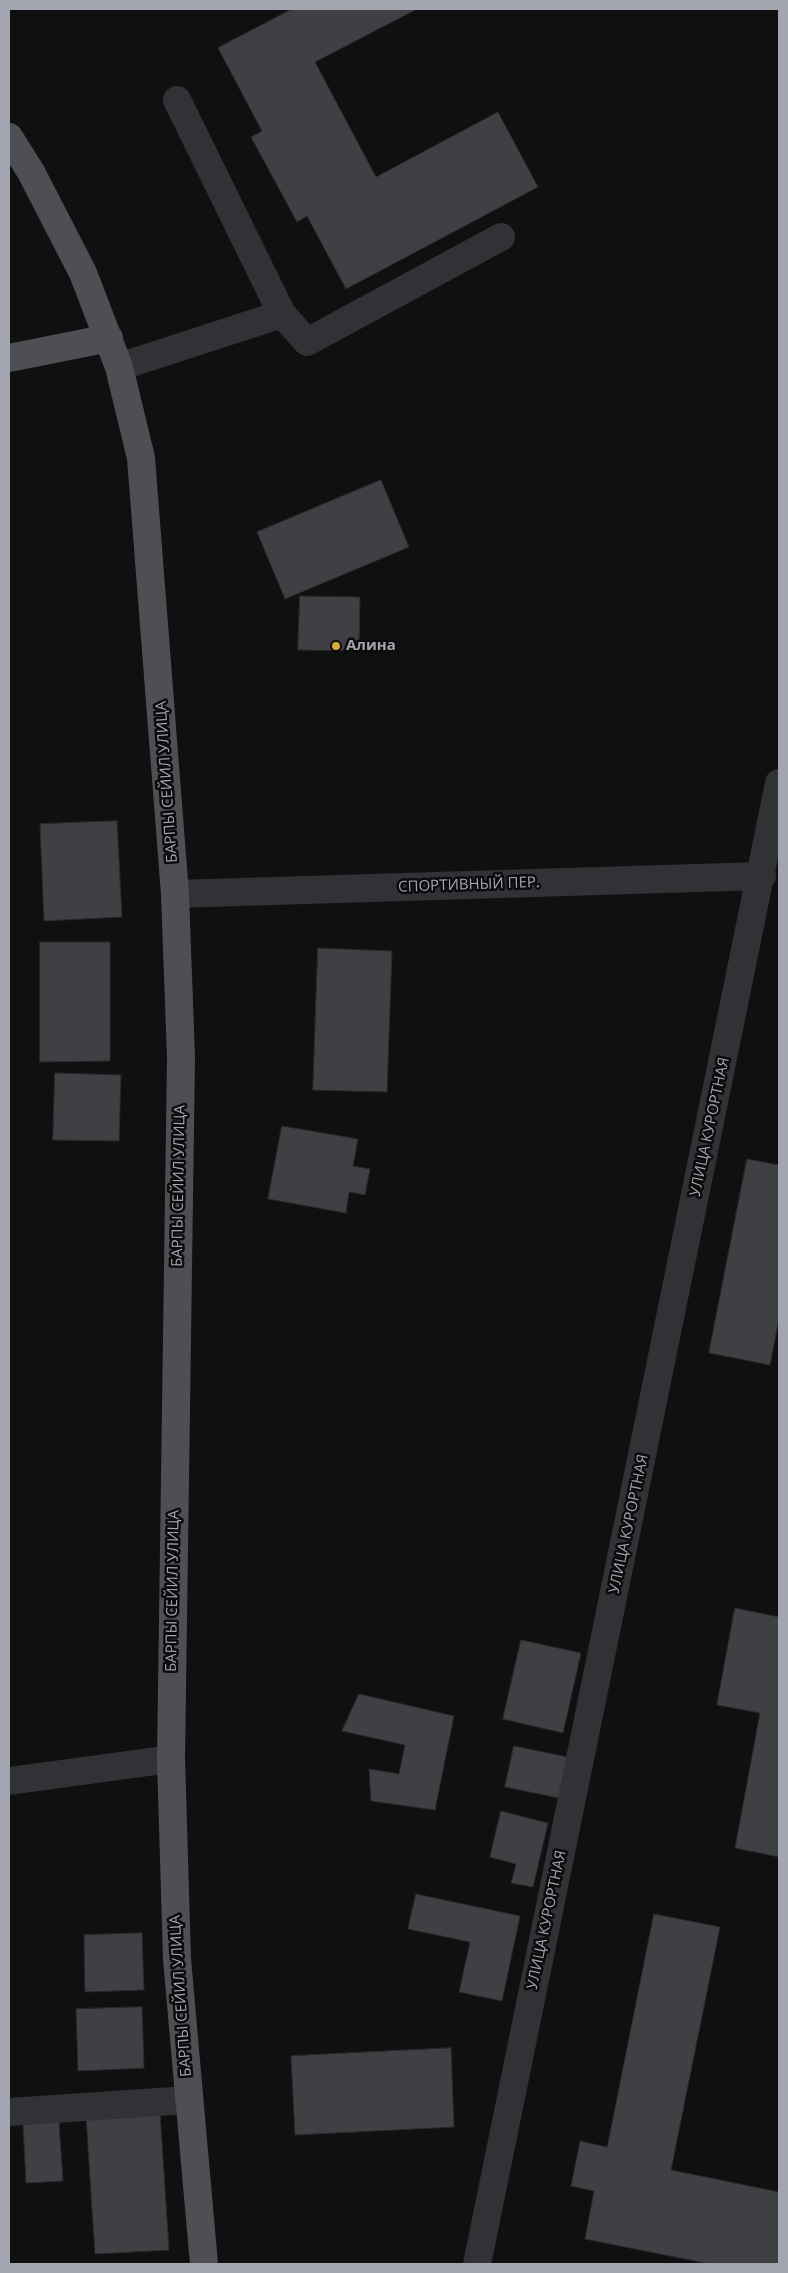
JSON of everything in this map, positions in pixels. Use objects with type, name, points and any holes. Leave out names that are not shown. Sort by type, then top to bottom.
[{"type":"main road","name":"БАРПЫ СЕЙИЛ УЛИЦА","points":[[9,137],[30,172],[83,272],[119,367],[142,458],[175,894],[181,1058],[171,1759],[178,1959],[188,2100],[204,2264]]},
{"type":"main road","points":[[9,358],[109,338]]},
{"type":"street","points":[[177,100],[282,314],[307,342],[501,237]]},
{"type":"street","points":[[119,367],[282,314]]},
{"type":"street","name":"УЛИЦА КУРОРТНАЯ","points":[[477,2264],[762,876],[779,783]]},
{"type":"street","name":"СПОРТИВНЫЙ ПЕР.","points":[[175,894],[762,876]]},
{"type":"street","points":[[9,1781],[171,1759]]},
{"type":"street","points":[[9,2112],[188,2100]]},
{"type":"building","points":[[292,9],[417,9],[315,62],[376,177],[498,112],[538,187],[346,289],[307,216],[297,222],[251,137],[262,131],[218,48]]},
{"type":"building","points":[[381,480],[409,547],[285,599],[257,532]]},
{"type":"building","points":[[300,596],[360,597],[359,651],[298,650]]},
{"type":"building","points":[[117,821],[122,917],[44,921],[40,824]]},
{"type":"building","points":[[40,942],[110,942],[110,1061],[40,1062]]},
{"type":"building","points":[[318,948],[392,951],[387,1092],[313,1090]]},
{"type":"building","points":[[55,1073],[121,1075],[119,1141],[53,1140]]},
{"type":"building","points":[[282,1126],[358,1139],[353,1166],[370,1169],[365,1195],[349,1192],[346,1213],[268,1199]]},
{"type":"building","points":[[747,1159],[779,1165],[779,1318],[770,1365],[709,1353]]},
{"type":"building","points":[[735,1608],[779,1617],[779,1857],[735,1848],[760,1713],[717,1705]]},
{"type":"building","points":[[521,1640],[581,1653],[563,1733],[503,1719]]},
{"type":"building","points":[[359,1694],[454,1716],[435,1810],[371,1801],[369,1769],[399,1774],[405,1745],[342,1731]]},
{"type":"building","points":[[514,1746],[568,1757],[559,1798],[505,1787]]},
{"type":"building","points":[[501,1811],[548,1823],[533,1887],[511,1883],[516,1864],[490,1857]]},
{"type":"building","points":[[416,1894],[520,1916],[502,2001],[459,1992],[470,1942],[408,1929]]},
{"type":"building","points":[[654,1914],[720,1927],[671,2170],[779,2192],[779,2264],[710,2264],[585,2239],[594,2191],[571,2186],[580,2141],[607,2147]]},
{"type":"building","points":[[142,1933],[144,1990],[85,1992],[84,1935]]},
{"type":"building","points":[[142,2007],[144,2068],[78,2071],[76,2009]]},
{"type":"building","points":[[451,2048],[454,2127],[295,2135],[291,2056]]},
{"type":"building","points":[[160,2112],[169,2250],[95,2254],[86,2116]]},
{"type":"building","points":[[59,2122],[63,2181],[26,2183],[23,2124]]},
{"type":"place","name":"Алина","points":[[336,646]]}]
